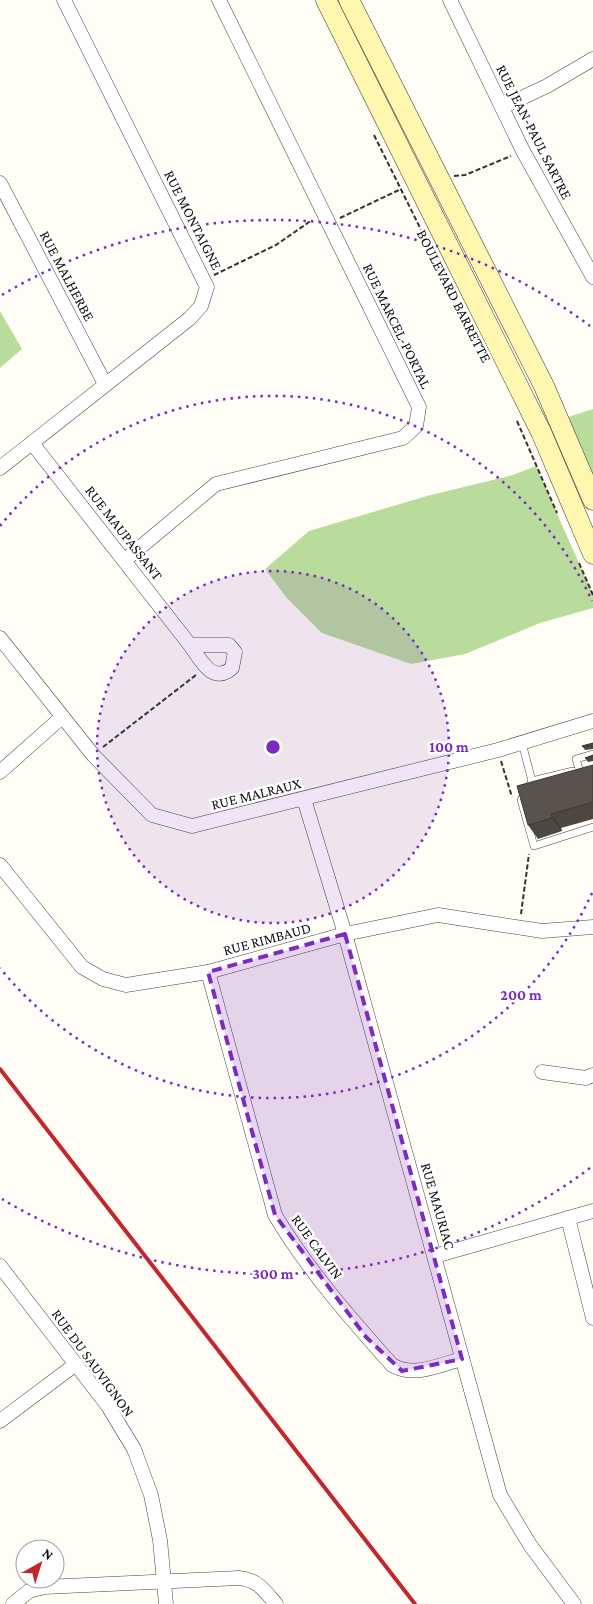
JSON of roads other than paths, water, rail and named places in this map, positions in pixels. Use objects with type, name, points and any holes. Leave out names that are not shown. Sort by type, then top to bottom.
[{"type":"main road","name":"BOULEVARD BARRETTE","points":[[326,0],[541,432],[584,554]]},
{"type":"main road","points":[[349,0],[544,386],[593,500]]},
{"type":"street","name":"RUE MONTAIGNE","points":[[0,468],[189,319],[201,306],[207,287],[64,0]]},
{"type":"street","name":"RUE MARCEL-PORTAL","points":[[124,560],[216,484],[403,438],[416,426],[419,407],[219,0]]},
{"type":"street","name":"RUE JEAN-PAUL SARTRE","points":[[450,0],[523,151],[593,277]]},
{"type":"street","points":[[502,107],[547,86],[593,59]]},
{"type":"street","name":"RUE MALHERBE","points":[[0,183],[105,384]]},
{"type":"street","name":"RUE MAUPASSANT","points":[[32,443],[206,668],[216,674],[226,673],[232,668],[235,652],[229,645],[190,645]]},
{"type":"street","name":"RUE MALRAUX","points":[[0,638],[93,755],[152,815],[192,826],[498,750],[593,721]]},
{"type":"street","points":[[0,772],[62,717]]},
{"type":"street","name":"RUE MAURIAC","points":[[304,799],[345,934],[500,1495],[530,1545],[574,1604]]},
{"type":"street","name":"RUE RIMBAUD","points":[[0,865],[82,967],[103,980],[126,985],[208,972],[345,934],[438,915],[542,931],[593,927]]},
{"type":"street","name":"RUE CALVIN","points":[[208,972],[275,1215],[288,1238],[338,1302],[392,1366],[402,1371],[414,1372],[462,1359]]},
{"type":"street","points":[[542,1072],[586,1078],[593,1075]]},
{"type":"street","points":[[435,1256],[593,1211]]},
{"type":"street","points":[[568,1218],[593,1318]]},
{"type":"street","name":"RUE DU SAUVIGNON","points":[[0,1266],[108,1406],[134,1449],[151,1495],[160,1540],[166,1604]]},
{"type":"street","points":[[0,1421],[76,1364]]},
{"type":"street","points":[[13,1604],[36,1588],[250,1579],[260,1585],[276,1604]]},
{"type":"lane","points":[[522,743],[532,781],[521,800],[534,846],[593,827]]},
{"type":"lane","points":[[579,770],[576,758],[593,754]]},
{"type":"lane","points":[[532,781],[588,767]]},
{"type":"railway","points":[[0,1069],[415,1604]]}]
